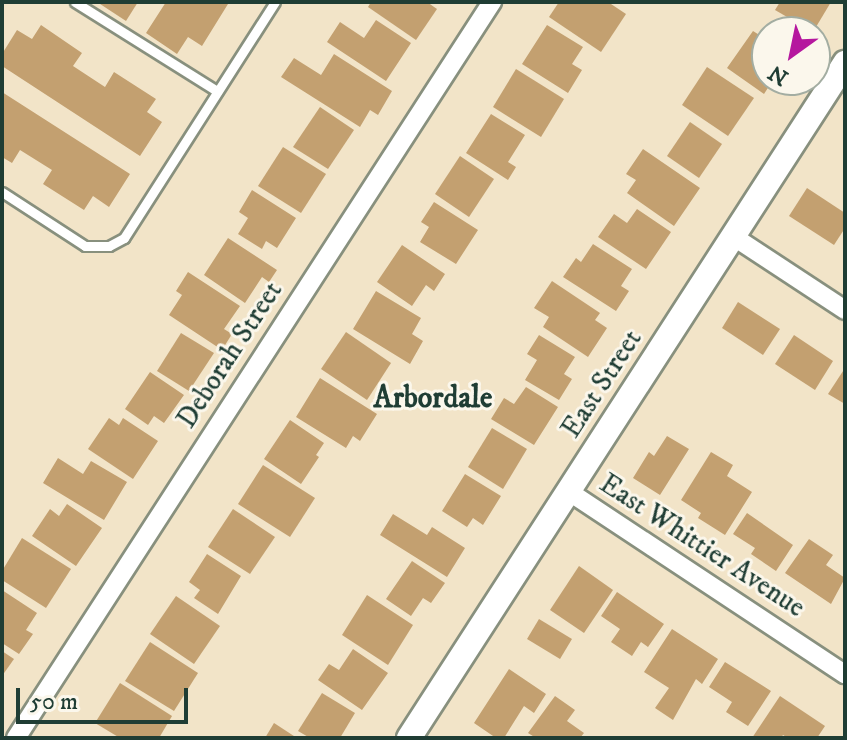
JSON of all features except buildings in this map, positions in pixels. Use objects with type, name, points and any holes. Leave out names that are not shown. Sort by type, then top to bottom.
[{"type":"street","name":"Deborah Street","points":[[16,738],[492,2]]},
{"type":"street","name":"East Street","points":[[409,738],[845,63]]},
{"type":"street","points":[[734,237],[845,310]]},
{"type":"street","name":"East Whittier Avenue","points":[[568,491],[845,674]]},
{"type":"lane","points":[[75,2],[217,91]]},
{"type":"lane","points":[[2,192],[85,246],[109,246],[124,238],[275,2]]},
{"type":"district","name":"Arbordale","points":[[433,399]]}]
